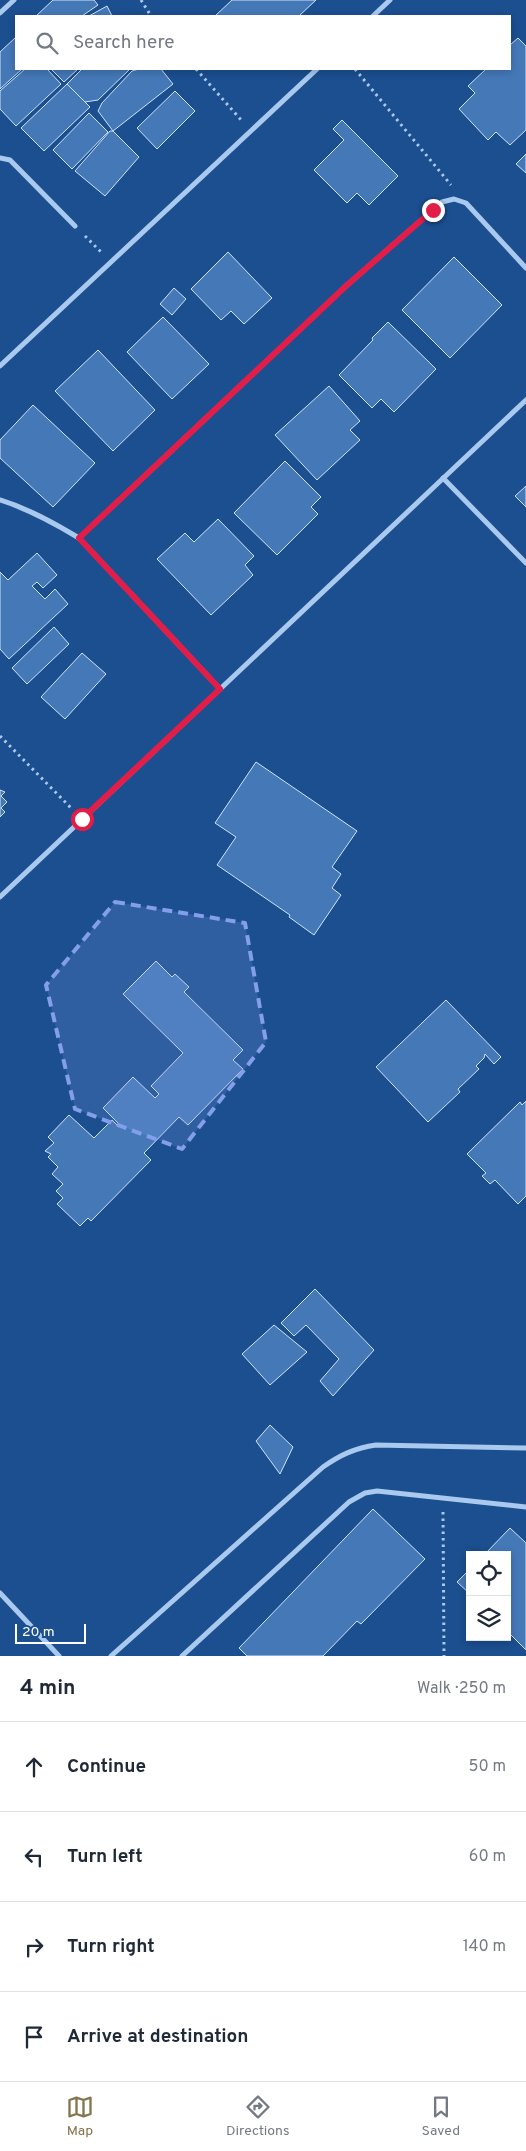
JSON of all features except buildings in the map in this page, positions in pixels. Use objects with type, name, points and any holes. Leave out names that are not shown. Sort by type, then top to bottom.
[{"type":"street","points":[[0,13],[14,0]]},
{"type":"street","points":[[374,15],[390,0]]},
{"type":"street","points":[[0,366],[316,70]]},
{"type":"street","points":[[0,158],[10,160],[75,226]]},
{"type":"street","points":[[79,538],[346,286],[442,202],[454,200],[466,203],[526,268]]},
{"type":"street","points":[[0,897],[526,400]]},
{"type":"street","points":[[443,478],[526,563]]},
{"type":"street","points":[[0,500],[51,521],[79,538],[220,689]]},
{"type":"street","points":[[111,1656],[323,1467],[339,1456],[357,1448],[376,1445],[526,1448]]},
{"type":"street","points":[[182,1656],[349,1502],[365,1493],[376,1491],[526,1507]]},
{"type":"street","points":[[0,1593],[59,1656]]},
{"type":"path","points":[[140,0],[150,15]]},
{"type":"path","points":[[197,70],[250,131]]},
{"type":"path","points":[[356,70],[466,203]]},
{"type":"path","points":[[75,226],[111,262]]},
{"type":"path","points":[[0,736],[82,819]]},
{"type":"path","points":[[442,1498],[444,1656]]},
{"type":"highlighted area","points":[[115,902],[245,923],[266,1042],[182,1149],[75,1109],[46,985]]},
{"type":"route","points":[[82,819],[220,689],[79,538],[346,286],[433,210]]}]
